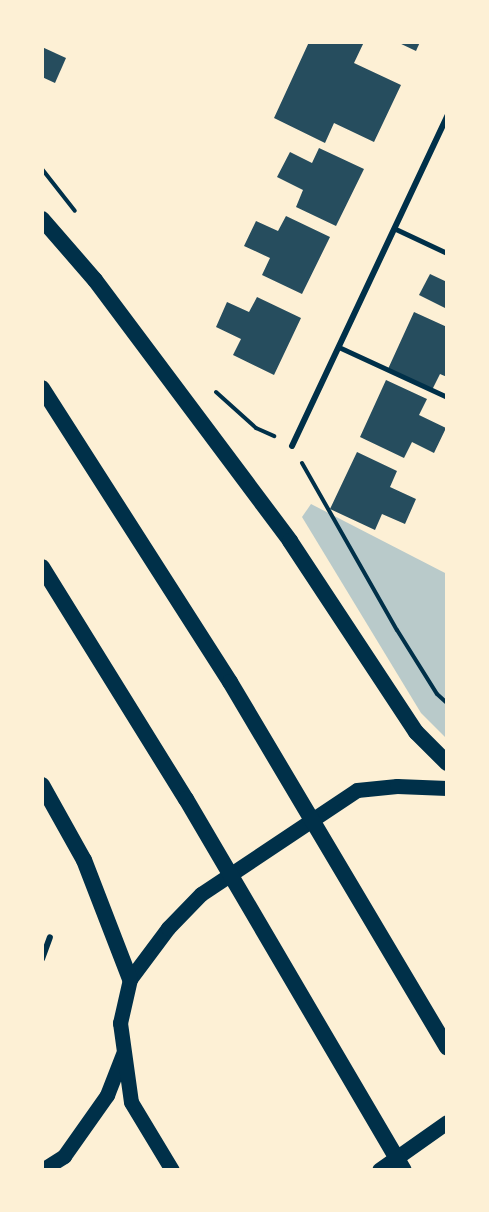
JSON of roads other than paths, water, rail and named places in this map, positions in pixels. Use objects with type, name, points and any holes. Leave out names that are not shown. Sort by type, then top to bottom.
[{"type":"highway","points":[[42,219],[95,280],[283,532],[416,732],[447,763]]},
{"type":"highway","points":[[42,388],[231,682],[447,1047]]},
{"type":"highway","points":[[42,567],[198,819],[404,1170]]},
{"type":"highway","points":[[42,785],[84,860],[130,980]]},
{"type":"main road","points":[[172,1170],[131,1102],[120,1023],[130,980],[168,928],[201,894],[357,790],[397,786],[447,788]]},
{"type":"main road","points":[[42,1170],[63,1156],[107,1095],[123,1054]]},
{"type":"main road","points":[[380,1170],[447,1122]]},
{"type":"street","points":[[292,446],[396,229],[447,116]]},
{"type":"street","points":[[42,959],[50,937]]},
{"type":"lane","points":[[396,229],[447,253]]},
{"type":"lane","points":[[339,347],[447,397]]}]
